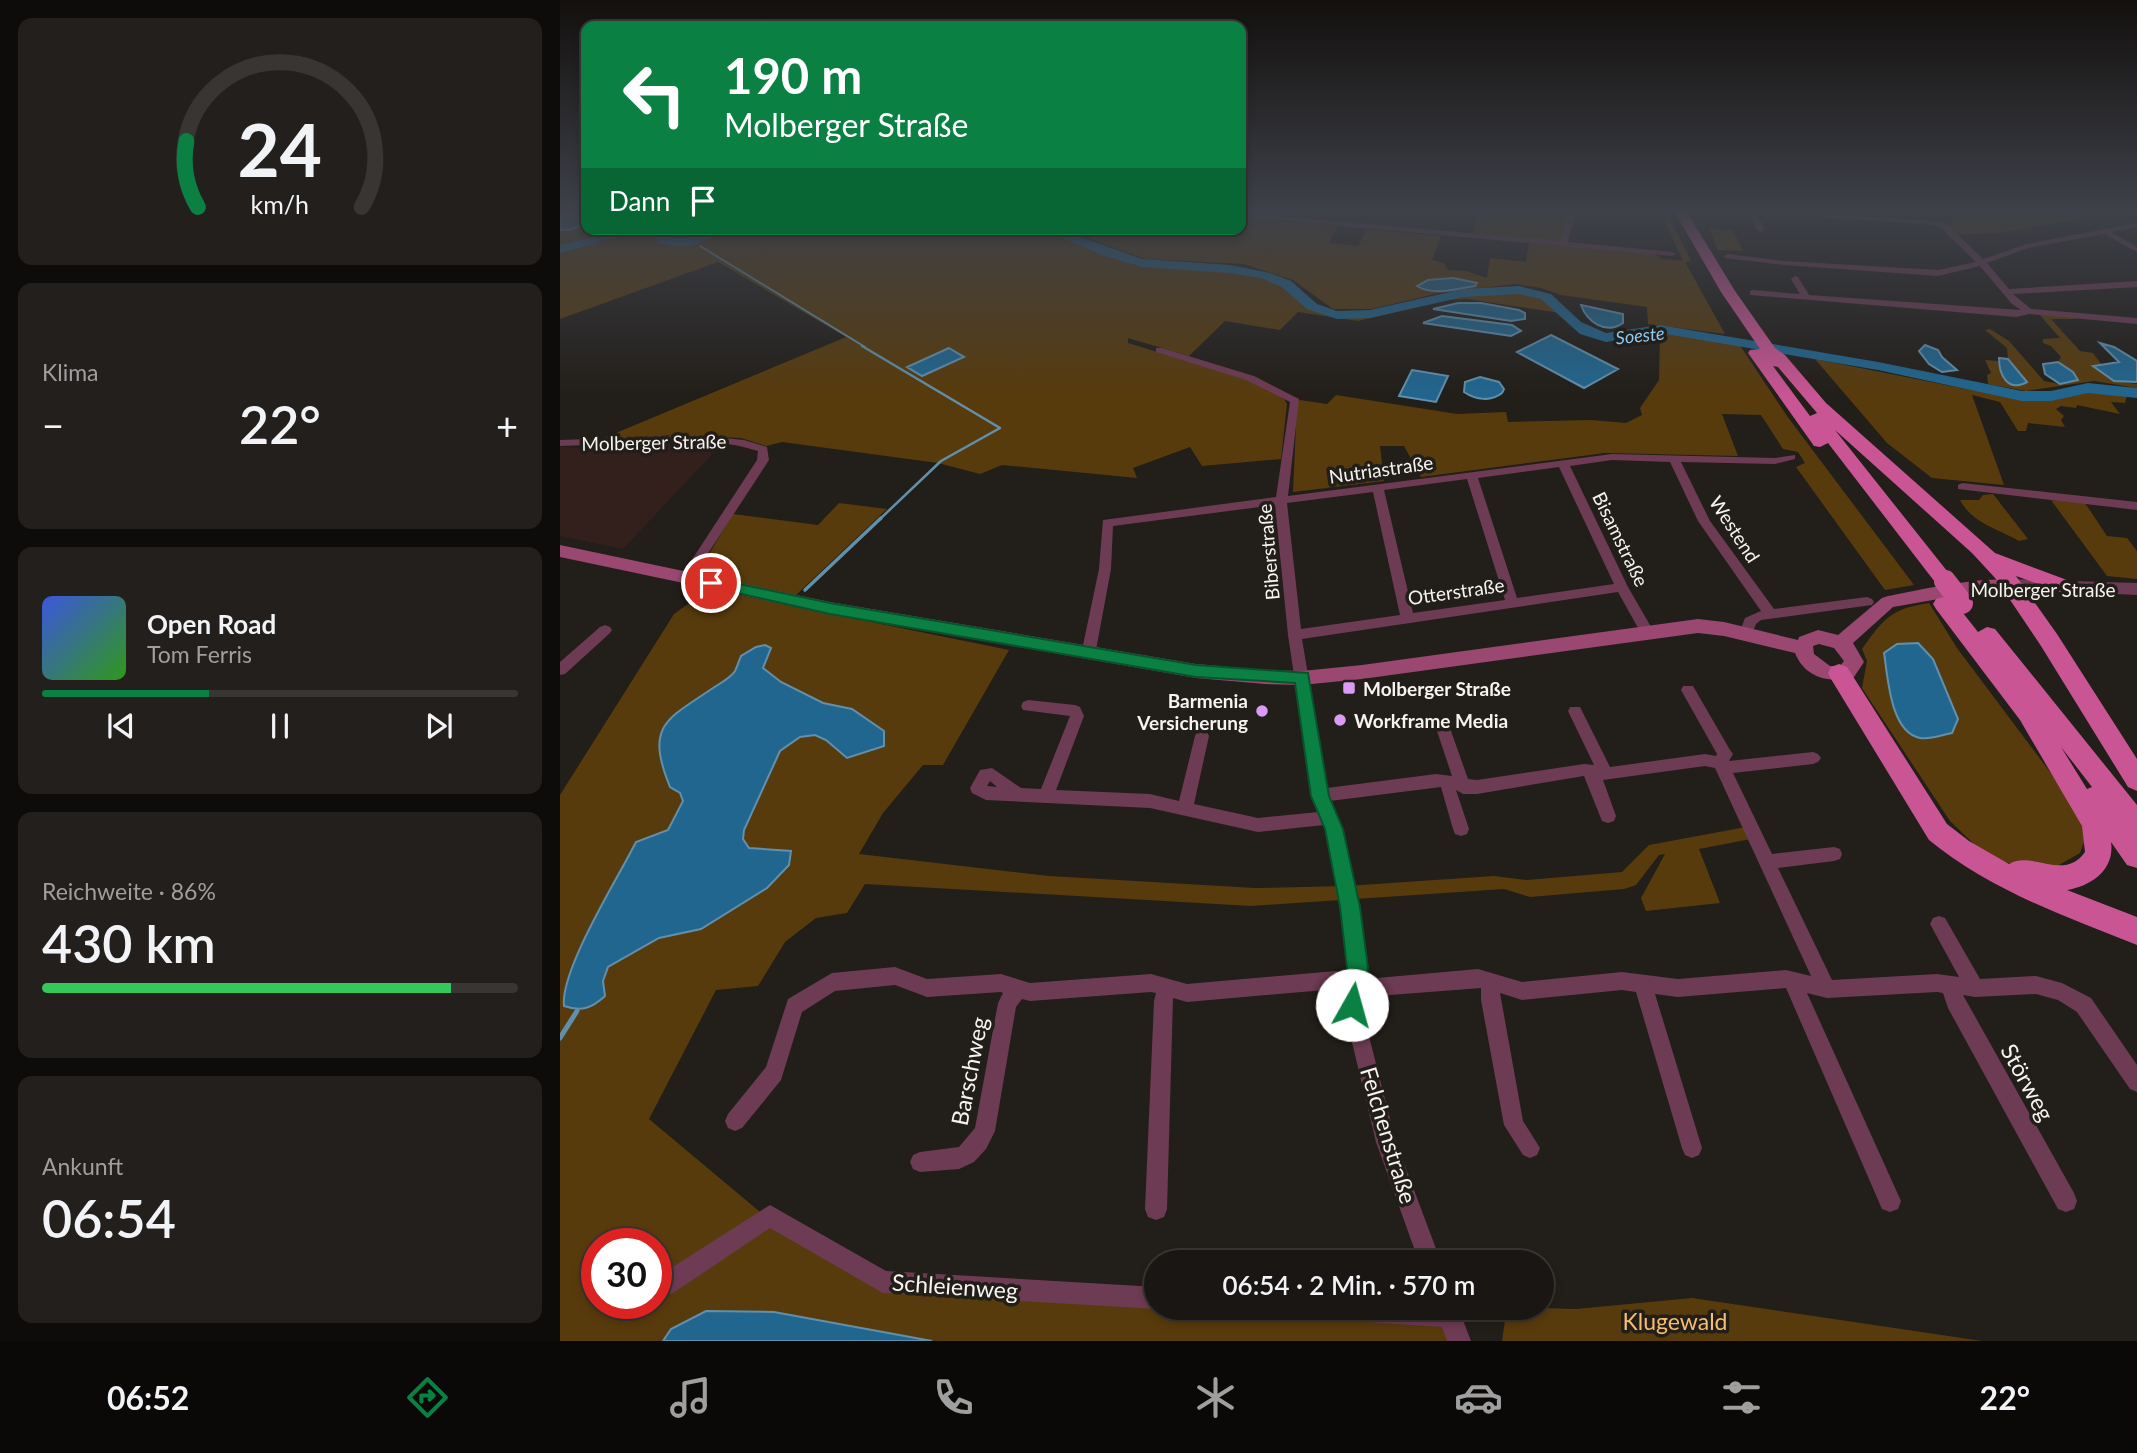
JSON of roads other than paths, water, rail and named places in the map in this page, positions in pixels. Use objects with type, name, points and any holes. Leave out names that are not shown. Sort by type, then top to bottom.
[{"type":"highway","points":[[1704,272],[1757,344],[1779,358],[1820,407],[1979,548],[2012,585],[2137,780]]},
{"type":"highway","points":[[1714,272],[1804,421],[2137,825]]},
{"type":"highway","points":[[1979,548],[2015,569],[2060,585]]},
{"type":"highway","points":[[1901,773],[1934,817],[1982,856],[2021,872],[2045,878],[2065,877],[2085,872],[2099,854],[2095,824],[2030,717],[1953,604]]},
{"type":"highway","points":[[1839,673],[1938,832],[1961,852],[1993,870],[2137,931]]},
{"type":"highway","points":[[2030,717],[2137,856]]},
{"type":"main road","points":[[560,551],[830,608],[1089,650],[1196,671],[1302,678],[1698,626],[1746,634],[1802,648]]},
{"type":"main road","name":"Molberger Straße","points":[[1840,643],[1888,603],[1967,588],[2012,585]]},
{"type":"main road","points":[[1818,637],[1840,643],[1849,650],[1854,662],[1848,671],[1839,673],[1816,668],[1804,657],[1802,648],[1806,641],[1818,637]]},
{"type":"street","points":[[1903,272],[1945,272]]},
{"type":"street","points":[[1990,272],[2015,302],[2029,311]]},
{"type":"street","points":[[1795,279],[1807,298]]},
{"type":"street","points":[[2008,292],[2137,284]]},
{"type":"street","points":[[1753,293],[2016,314],[2029,311],[2137,321]]},
{"type":"street","name":"Biberstraße","points":[[1159,350],[1250,378],[1295,401],[1281,502],[1302,678]]},
{"type":"street","name":"Molberger Straße","points":[[560,443],[668,439],[736,442],[762,449],[763,460],[686,578]]},
{"type":"street","name":"Nutriastraße","points":[[1089,650],[1105,569],[1107,523],[1612,457],[1775,461],[1790,457]]},
{"type":"street","name":"Westend","points":[[1674,459],[1684,486],[1710,528],[1771,615]]},
{"type":"street","name":"Bisamstraße","points":[[1563,463],[1622,587],[1647,632]]},
{"type":"street","points":[[1472,476],[1512,602]]},
{"type":"street","points":[[1378,488],[1407,617]]},
{"type":"street","points":[[1962,488],[2137,506]]},
{"type":"street","name":"Molberger Straße","points":[[2012,585],[2137,590]]},
{"type":"street","name":"Otterstraße","points":[[1295,635],[1622,587]]},
{"type":"street","points":[[1746,634],[1750,621],[1759,616],[1867,602]]},
{"type":"street","points":[[560,670],[605,630]]},
{"type":"street","name":"Felchenstraße","points":[[1302,678],[1320,796],[1334,829],[1350,907],[1357,968],[1352,1005],[1386,1142],[1426,1250]]},
{"type":"street","points":[[1688,690],[1725,754],[1721,765],[1827,989]]},
{"type":"street","points":[[1028,706],[1075,711],[1077,716],[1046,796]]},
{"type":"street","points":[[1575,711],[1599,773],[1608,816]]},
{"type":"street","points":[[1444,731],[1456,785]]},
{"type":"street","points":[[1185,808],[1202,736]]},
{"type":"street","points":[[1320,796],[1436,780],[1476,787],[1584,770],[1599,773],[1706,760],[1721,765],[1813,758]]},
{"type":"street","points":[[1456,785],[1448,791],[1461,830]]},
{"type":"street","points":[[1018,795],[1150,801],[1258,825],[1328,818]]},
{"type":"street","points":[[1768,862],[1834,855]]},
{"type":"street","points":[[1938,924],[1975,988]]},
{"type":"street","points":[[735,1121],[774,1073],[795,1006],[832,982],[895,976],[927,988],[1001,983],[1030,992],[1151,982],[1187,993],[1336,980],[1377,987],[1478,978],[1522,991],[1622,981],[1678,988],[1796,980],[1827,989],[1937,983],[1975,988],[2036,985],[2062,992],[2084,1005],[2137,1082]]},
{"type":"street","points":[[1796,980],[1798,996],[1890,1200]]},
{"type":"street","points":[[1491,983],[1490,1000],[1514,1125],[1530,1148]]},
{"type":"street","points":[[1645,984],[1646,998],[1692,1148]]},
{"type":"street","name":"Störweg","points":[[1950,984],[1955,1000],[2066,1201]]},
{"type":"street","points":[[1156,1209],[1163,1001],[1167,987]]},
{"type":"street","name":"Barschweg","points":[[920,1162],[960,1160],[977,1147],[985,1131],[1007,1003],[1018,989]]},
{"type":"street","name":"Schleienweg","points":[[672,1280],[770,1216],[883,1282],[1144,1297]]},
{"type":"street","points":[[1451,1320],[1459,1341]]},
{"type":"water","points":[[1453,278],[1477,283],[1475,286],[1445,291],[1430,291],[1417,286],[1428,280]]},
{"type":"water","points":[[1458,303],[1481,303],[1519,310],[1525,313],[1525,319],[1511,321],[1433,309]]},
{"type":"water","points":[[1581,305],[1623,314],[1623,323],[1610,328],[1598,325],[1588,317]]},
{"type":"water","points":[[1442,316],[1512,325],[1521,331],[1511,336],[1423,323]]},
{"type":"water","points":[[1551,335],[1618,369],[1584,388],[1517,352]]},
{"type":"water","points":[[2100,343],[2114,347],[2137,361],[2137,382],[2114,381],[2093,366],[2119,362]]},
{"type":"water","points":[[1925,345],[1938,350],[1957,370],[1942,372],[1929,364],[1919,351]]},
{"type":"water","points":[[949,348],[964,357],[922,376],[907,367]]},
{"type":"water","points":[[1999,358],[2008,359],[2027,382],[2020,385],[2009,383],[2003,376]]},
{"type":"water","points":[[2058,362],[2073,372],[2078,380],[2060,384],[2045,374],[2043,364]]},
{"type":"water","points":[[1412,370],[1448,376],[1436,402],[1399,396]]},
{"type":"water","points":[[1480,377],[1499,382],[1504,389],[1502,393],[1483,399],[1464,392],[1465,382]]},
{"type":"water","points":[[1918,643],[1933,659],[1958,719],[1952,733],[1920,738],[1910,734],[1896,715],[1884,653],[1897,644]]},
{"type":"water","points":[[765,645],[771,648],[763,668],[781,682],[823,703],[852,709],[884,731],[884,746],[847,758],[826,740],[815,735],[800,737],[780,751],[744,830],[743,839],[749,848],[791,851],[789,865],[767,888],[701,929],[659,938],[608,967],[603,981],[605,996],[596,1003],[581,1009],[564,1006],[565,990],[580,948],[636,842],[668,830],[683,801],[680,793],[670,787],[663,766],[660,737],[665,726],[683,708],[731,676],[741,656]]},
{"type":"water","points":[[706,1311],[774,1312],[932,1341],[663,1341],[671,1329]]},
{"type":"waterway","points":[[742,272],[865,347]]},
{"type":"waterway","name":"Soeste","points":[[1250,272],[1283,282],[1312,306],[1337,315],[1370,314],[1463,293],[1519,290],[1546,296],[1585,331],[1606,338],[1660,329],[1878,366],[2022,396],[2051,396],[2088,388],[2137,393]]},
{"type":"waterway","points":[[862,346],[1000,428],[941,461],[880,519]]},
{"type":"waterway","points":[[805,590],[881,518]]},
{"type":"waterway","points":[[560,1038],[577,1011]]},
{"type":"place","name":"Molberger Straße","points":[[1349,688]]},
{"type":"place","name":"Barmenia Versicherung","points":[[1262,711]]},
{"type":"place","name":"Workframe Media","points":[[1340,720]]},
{"type":"park label","name":"Klugewald","points":[[1675,1321]]}]
